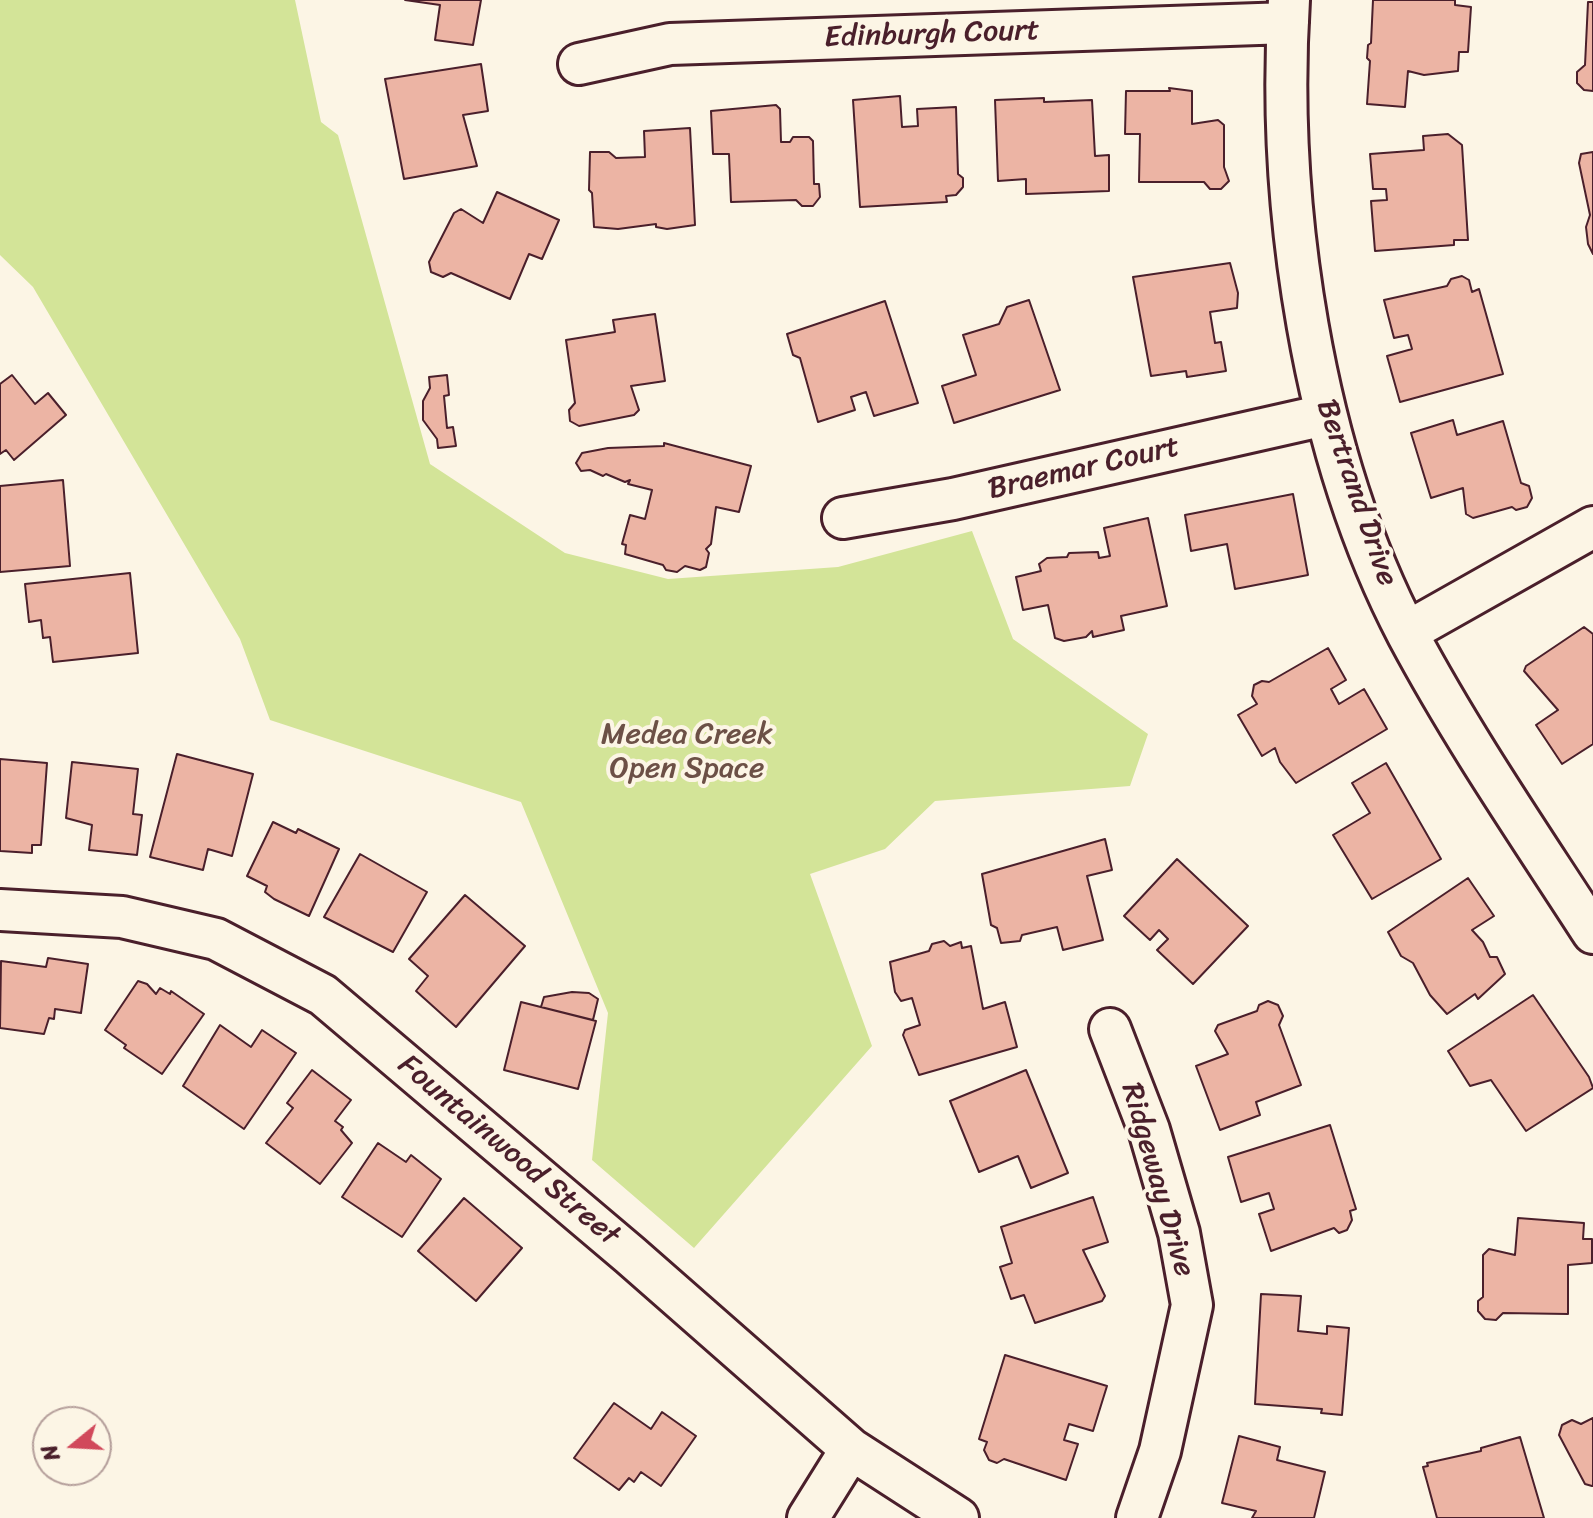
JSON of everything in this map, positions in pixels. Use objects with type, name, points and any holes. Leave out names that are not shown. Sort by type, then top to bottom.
[{"type":"street","name":"Edinburgh Court","points":[[579,64],[670,44],[1289,11]]},
{"type":"street","name":"Bertrand Drive","points":[[1289,11],[1285,100],[1290,205],[1325,415],[1371,550],[1407,632],[1472,748],[1593,933]]},
{"type":"street","name":"Braemar Court","points":[[843,518],[953,499],[1325,415]]},
{"type":"street","points":[[1407,632],[1593,527]]},
{"type":"street","name":"Fountainwood Street","points":[[0,910],[122,917],[216,939],[323,995],[630,1255],[851,1449],[958,1518]]},
{"type":"street","name":"Ridgeway Drive","points":[[1110,1029],[1162,1174],[1179,1233],[1192,1305],[1160,1451],[1137,1518]]},
{"type":"street","points":[[808,1518],[851,1449]]},
{"type":"green space","name":"Medea Creek Open Space","points":[[0,0],[295,0],[321,122],[338,135],[430,464],[565,553],[668,579],[838,567],[972,531],[1013,639],[1148,734],[1130,786],[935,801],[885,849],[810,874],[872,1046],[694,1248],[592,1160],[608,1013],[521,802],[270,720],[240,639],[33,287],[0,255]]},
{"type":"building","points":[[405,0],[481,0],[473,45],[435,40],[440,5]]},
{"type":"building","points":[[1373,0],[1455,0],[1455,5],[1471,7],[1468,52],[1459,52],[1458,71],[1424,75],[1408,71],[1405,107],[1367,104],[1370,61],[1367,58],[1371,43]]},
{"type":"building","points":[[1588,2],[1593,2],[1593,91],[1584,90],[1577,83],[1577,72],[1585,65]]},
{"type":"building","points":[[481,64],[488,111],[463,115],[477,166],[404,179],[385,79]]},
{"type":"building","points":[[1169,88],[1192,91],[1192,124],[1218,120],[1224,125],[1224,167],[1229,181],[1221,189],[1210,189],[1204,182],[1139,182],[1140,134],[1125,134],[1126,91],[1170,91]]},
{"type":"building","points":[[900,96],[902,127],[918,126],[917,109],[956,107],[958,174],[963,178],[963,187],[956,195],[946,196],[947,202],[860,207],[853,100]]},
{"type":"building","points":[[1044,98],[1044,102],[1092,100],[1095,156],[1109,155],[1109,191],[1026,194],[1026,179],[998,181],[995,100]]},
{"type":"building","points":[[776,105],[780,109],[781,142],[790,142],[793,137],[809,137],[813,141],[814,184],[819,184],[820,197],[813,206],[802,206],[796,200],[731,202],[729,154],[713,154],[711,111]]},
{"type":"building","points":[[690,128],[695,225],[667,229],[656,227],[656,224],[618,229],[594,227],[592,193],[589,190],[590,152],[609,152],[616,158],[645,157],[644,131]]},
{"type":"building","points":[[1448,134],[1462,145],[1468,240],[1454,240],[1454,245],[1375,251],[1371,201],[1387,200],[1386,189],[1373,189],[1370,154],[1424,150],[1423,136]]},
{"type":"building","points":[[1593,152],[1593,254],[1588,244],[1586,227],[1590,215],[1579,163],[1581,154]]},
{"type":"building","points":[[497,192],[559,220],[542,259],[529,254],[510,299],[451,273],[443,277],[431,272],[429,262],[454,213],[461,209],[483,223]]},
{"type":"building","points":[[1230,263],[1238,293],[1237,308],[1210,312],[1215,343],[1221,342],[1226,371],[1187,377],[1186,371],[1151,376],[1133,277]]},
{"type":"building","points":[[1462,276],[1469,280],[1472,292],[1479,289],[1503,374],[1400,402],[1387,356],[1412,349],[1408,335],[1394,338],[1384,300],[1447,286],[1451,279]]},
{"type":"building","points":[[1029,300],[1060,390],[954,423],[942,386],[976,375],[963,335],[999,324],[1007,307]]},
{"type":"building","points":[[885,301],[918,403],[874,416],[866,392],[851,397],[855,410],[818,422],[800,358],[793,355],[787,334]]},
{"type":"building","points":[[655,314],[665,381],[631,386],[639,410],[634,415],[579,426],[570,421],[569,410],[575,403],[566,340],[615,332],[613,320]]},
{"type":"building","points":[[12,375],[35,404],[48,393],[66,415],[14,460],[6,450],[0,454],[0,384]]},
{"type":"building","points":[[447,375],[449,395],[444,396],[447,428],[453,427],[456,446],[438,448],[437,439],[423,420],[423,401],[430,388],[429,377]]},
{"type":"building","points":[[1453,420],[1457,435],[1503,421],[1521,483],[1529,486],[1532,498],[1527,507],[1516,510],[1512,507],[1473,518],[1466,514],[1463,488],[1431,498],[1411,433]]},
{"type":"building","points":[[664,443],[751,466],[739,512],[716,507],[711,544],[706,549],[709,553],[706,567],[700,570],[685,566],[677,572],[666,570],[663,565],[625,554],[626,545],[622,544],[630,515],[645,519],[652,490],[628,484],[630,480],[625,482],[590,470],[581,471],[576,463],[582,453],[608,448],[664,446]]},
{"type":"building","points":[[63,480],[70,566],[0,572],[0,486]]},
{"type":"building","points":[[1293,494],[1308,575],[1235,589],[1227,544],[1191,551],[1185,515]]},
{"type":"building","points":[[1148,518],[1167,606],[1121,616],[1124,630],[1093,637],[1092,631],[1086,637],[1064,641],[1055,638],[1048,605],[1023,610],[1016,577],[1041,571],[1039,564],[1047,558],[1067,557],[1069,553],[1098,552],[1099,558],[1110,556],[1104,528]]},
{"type":"building","points":[[130,573],[138,653],[53,662],[50,637],[43,638],[41,620],[29,622],[25,584]]},
{"type":"building","points":[[1584,627],[1593,634],[1593,744],[1562,764],[1536,725],[1558,710],[1524,671],[1526,666]]},
{"type":"building","points":[[1328,648],[1346,680],[1331,689],[1339,704],[1364,689],[1387,729],[1296,783],[1280,762],[1275,748],[1262,756],[1238,715],[1257,704],[1252,696],[1254,685],[1269,682]]},
{"type":"building","points":[[177,754],[253,774],[232,856],[208,849],[203,870],[150,857]]},
{"type":"building","points":[[0,759],[47,763],[41,845],[32,845],[32,853],[0,851]]},
{"type":"building","points":[[72,762],[138,769],[133,814],[142,815],[137,855],[89,850],[92,825],[66,818]]},
{"type":"building","points":[[1386,763],[1441,859],[1372,899],[1333,835],[1370,813],[1352,783]]},
{"type":"building","points":[[273,822],[296,833],[298,829],[339,849],[309,916],[274,899],[265,892],[267,886],[247,876]]},
{"type":"building","points":[[1105,839],[1112,870],[1087,876],[1103,940],[1063,950],[1057,927],[1022,935],[1020,941],[1001,943],[997,928],[991,925],[982,874]]},
{"type":"building","points":[[360,854],[427,892],[393,952],[324,917]]},
{"type":"building","points":[[1177,859],[1248,926],[1193,984],[1157,950],[1168,939],[1159,930],[1150,940],[1124,916]]},
{"type":"building","points":[[1468,878],[1494,916],[1472,930],[1483,942],[1490,957],[1497,957],[1505,974],[1478,999],[1475,994],[1447,1014],[1430,995],[1413,963],[1401,956],[1388,932]]},
{"type":"building","points":[[465,895],[525,946],[456,1027],[416,991],[428,976],[409,959]]},
{"type":"building","points":[[944,941],[950,946],[961,942],[962,948],[971,946],[983,1009],[1005,1002],[1017,1047],[919,1075],[903,1035],[905,1030],[920,1025],[912,998],[901,1001],[895,992],[890,962],[929,951],[932,944]]},
{"type":"building","points":[[48,958],[88,964],[81,1013],[55,1009],[54,1019],[49,1018],[44,1034],[0,1028],[1,961],[46,967]]},
{"type":"building","points":[[138,981],[147,984],[156,994],[160,988],[170,994],[171,991],[204,1014],[162,1074],[124,1048],[126,1045],[105,1030]]},
{"type":"building","points":[[572,992],[589,993],[598,999],[593,1020],[541,1007],[544,997]]},
{"type":"building","points":[[1533,995],[1589,1077],[1593,1088],[1526,1131],[1491,1080],[1470,1086],[1448,1051]]},
{"type":"building","points":[[1268,1001],[1278,1005],[1283,1016],[1279,1025],[1301,1085],[1256,1102],[1260,1115],[1220,1130],[1196,1066],[1228,1054],[1215,1031],[1218,1025],[1257,1011],[1259,1005]]},
{"type":"building","points":[[521,1002],[596,1021],[578,1089],[504,1070]]},
{"type":"building","points":[[220,1025],[251,1047],[262,1030],[296,1053],[244,1129],[183,1086]]},
{"type":"building","points":[[312,1070],[351,1100],[335,1121],[343,1127],[341,1130],[352,1143],[320,1184],[266,1143],[293,1108],[287,1103]]},
{"type":"building","points":[[1026,1070],[1068,1173],[1031,1188],[1018,1156],[979,1172],[950,1101]]},
{"type":"building","points":[[1330,1125],[1356,1209],[1350,1211],[1352,1220],[1347,1230],[1339,1233],[1334,1228],[1271,1251],[1259,1214],[1274,1209],[1269,1193],[1241,1202],[1228,1157]]},
{"type":"building","points":[[378,1143],[406,1162],[411,1155],[441,1179],[402,1237],[342,1197]]},
{"type":"building","points":[[1093,1197],[1108,1242],[1083,1250],[1105,1296],[1102,1301],[1035,1323],[1024,1295],[1011,1299],[1000,1267],[1012,1263],[1001,1227]]},
{"type":"building","points":[[464,1198],[522,1248],[476,1301],[418,1251]]},
{"type":"building","points":[[1518,1218],[1584,1223],[1583,1239],[1592,1239],[1592,1263],[1568,1265],[1568,1314],[1503,1313],[1496,1320],[1485,1319],[1478,1311],[1478,1301],[1483,1297],[1483,1255],[1489,1249],[1515,1255]]},
{"type":"building","points":[[1261,1294],[1301,1296],[1298,1331],[1327,1334],[1327,1326],[1349,1328],[1342,1415],[1321,1413],[1322,1409],[1255,1404]]},
{"type":"building","points":[[1005,1355],[1107,1386],[1093,1431],[1069,1424],[1064,1440],[1078,1444],[1066,1480],[1004,1459],[997,1463],[989,1460],[984,1450],[987,1442],[979,1439]]},
{"type":"building","points":[[614,1403],[651,1429],[662,1412],[696,1436],[661,1486],[641,1472],[634,1482],[629,1478],[619,1490],[574,1458]]},
{"type":"building","points":[[1593,1418],[1592,1486],[1585,1484],[1559,1435],[1562,1425],[1572,1420],[1581,1424]]},
{"type":"building","points":[[1239,1436],[1280,1447],[1277,1460],[1325,1472],[1314,1518],[1252,1518],[1256,1511],[1222,1503]]},
{"type":"building","points":[[1520,1437],[1544,1518],[1437,1518],[1423,1467],[1428,1466],[1427,1463],[1481,1451],[1481,1448]]}]
